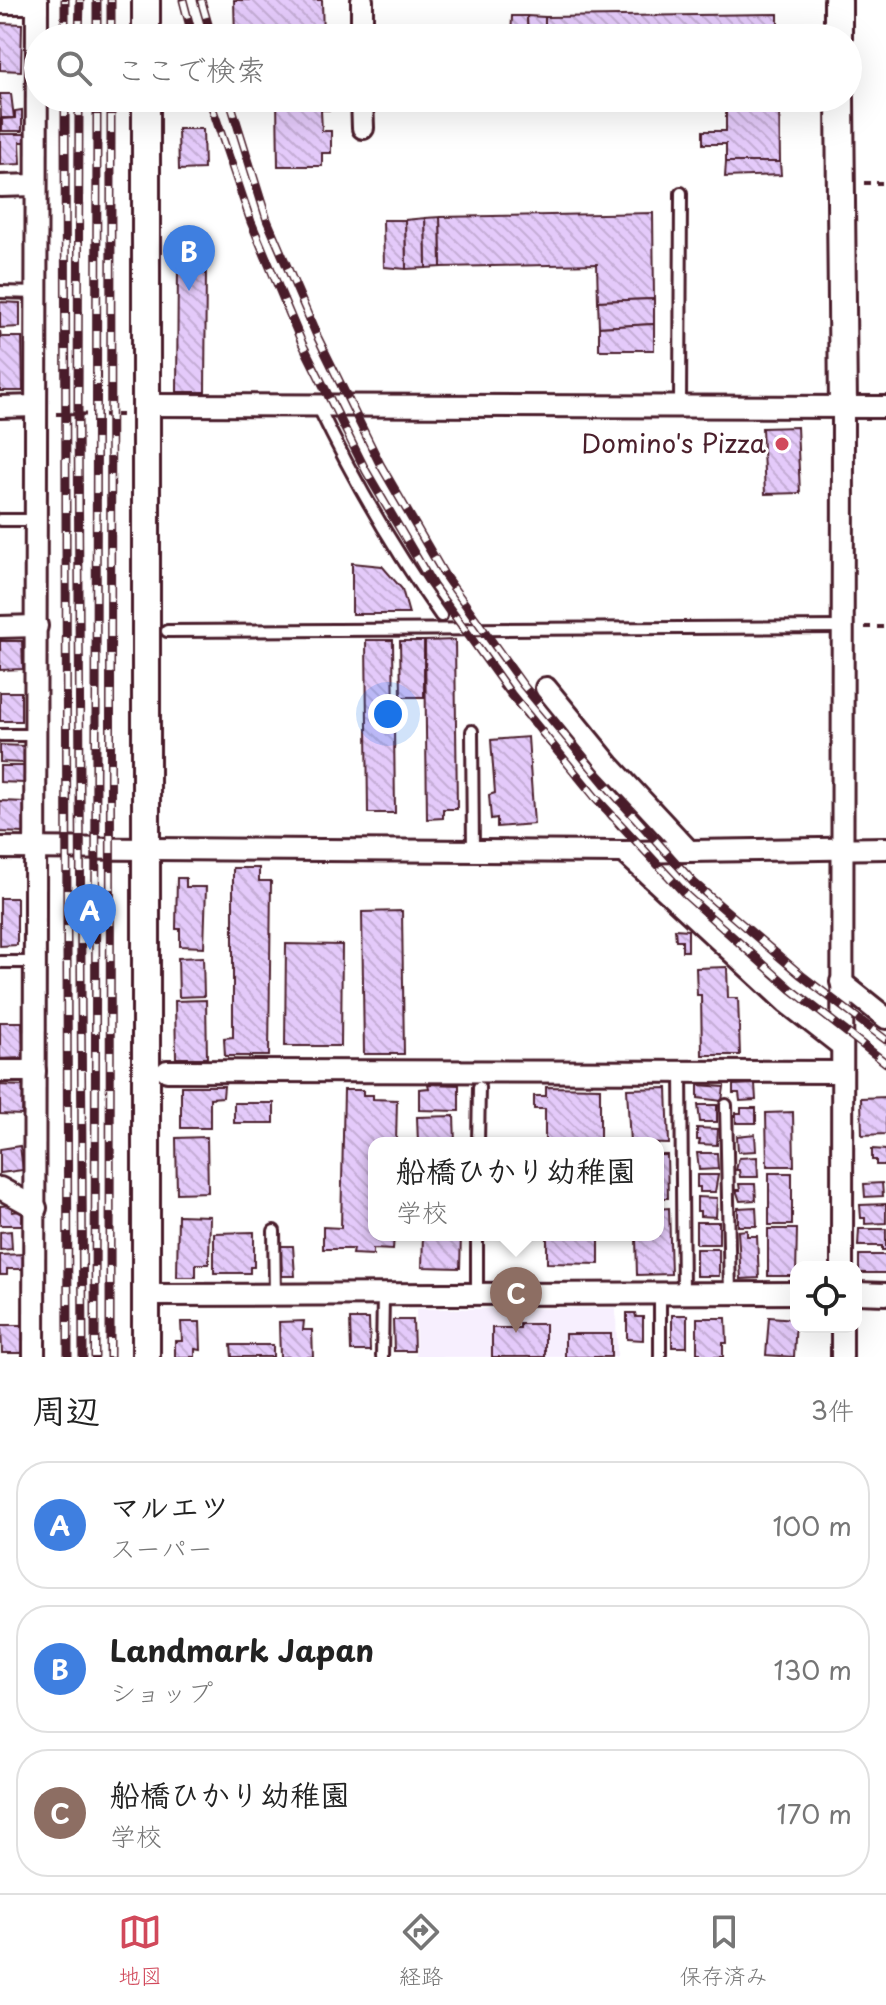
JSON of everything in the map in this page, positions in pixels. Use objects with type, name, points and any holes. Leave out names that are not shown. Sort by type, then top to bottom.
[{"type":"street","points":[[146,0],[146,24]]},
{"type":"street","points":[[362,0],[362,24]]},
{"type":"street","points":[[838,0],[838,24]]},
{"type":"street","points":[[0,3],[37,2],[37,24]]},
{"type":"street","points":[[34,1357],[36,112]]},
{"type":"street","points":[[146,112],[146,1357]]},
{"type":"street","points":[[362,112],[363,128]]},
{"type":"street","points":[[840,112],[842,1261]]},
{"type":"street","points":[[0,186],[36,185]]},
{"type":"street","points":[[146,410],[318,406],[886,407]]},
{"type":"street","points":[[0,407],[36,410]]},
{"type":"street","points":[[0,627],[37,626]]},
{"type":"street","points":[[546,688],[609,765],[689,851]]},
{"type":"street","points":[[0,848],[632,852],[886,848]]},
{"type":"street","points":[[632,852],[786,1002],[841,1045]]},
{"type":"street","points":[[841,982],[886,1018]]},
{"type":"street","points":[[0,1071],[35,1071]]},
{"type":"street","points":[[167,1071],[841,1072]]},
{"type":"street","points":[[0,1188],[36,1208]]},
{"type":"street","points":[[146,1295],[790,1293]]},
{"type":"street","points":[[862,1293],[886,1294]]},
{"type":"street","points":[[842,1333],[842,1357]]},
{"type":"lane","points":[[680,406],[681,193]]},
{"type":"lane","points":[[0,292],[38,293]]},
{"type":"lane","points":[[318,406],[376,514],[441,616]]},
{"type":"lane","points":[[0,520],[36,520]]},
{"type":"lane","points":[[167,631],[843,627]]},
{"type":"lane","points":[[472,731],[473,850]]},
{"type":"lane","points":[[0,735],[35,735]]},
{"type":"lane","points":[[0,962],[35,962]]},
{"type":"lane","points":[[681,1072],[683,1295]]},
{"type":"lane","points":[[478,1137],[479,1087]]},
{"type":"lane","points":[[726,1105],[730,1294]]},
{"type":"lane","points":[[274,1231],[275,1295]]},
{"type":"lane","points":[[477,1241],[477,1295]]},
{"type":"lane","points":[[382,1357],[383,1295]]},
{"type":"lane","points":[[660,1295],[660,1357]]},
{"type":"path","points":[[36,410],[146,410]]},
{"type":"path","points":[[500,686],[632,852]]},
{"type":"shaded area","points":[[616,1308],[617,1357],[416,1357],[416,1309]]},
{"type":"building","points":[[234,0],[322,0],[323,24],[235,24]]},
{"type":"building","points":[[778,14],[778,24],[545,24],[545,17]]},
{"type":"building","points":[[512,16],[527,16],[527,24],[512,24]]},
{"type":"building","points":[[527,16],[545,17],[545,24],[527,24]]},
{"type":"building","points":[[0,23],[22,24],[21,71],[0,70]]},
{"type":"building","points":[[0,94],[11,94],[14,118],[1,118]]},
{"type":"building","points":[[22,110],[22,131],[2,131],[2,119],[15,118],[15,111]]},
{"type":"building","points":[[277,112],[321,112],[322,131],[331,131],[331,153],[322,153],[322,166],[278,166]]},
{"type":"building","points":[[726,112],[779,112],[780,162],[726,162],[726,144],[703,144],[703,131],[726,131]]},
{"type":"building","points":[[178,129],[203,129],[204,169],[179,170]]},
{"type":"building","points":[[0,134],[25,134],[25,142],[20,142],[21,164],[0,165]]},
{"type":"building","points":[[726,162],[780,162],[781,175],[725,177]]},
{"type":"building","points":[[653,213],[654,299],[598,301],[597,264],[441,267],[440,217]]},
{"type":"building","points":[[440,217],[441,267],[426,268],[425,218]]},
{"type":"building","points":[[425,218],[426,268],[406,269],[405,220]]},
{"type":"building","points":[[383,220],[405,220],[406,269],[384,267]]},
{"type":"building","points":[[178,266],[206,266],[205,392],[177,392]]},
{"type":"building","points":[[654,299],[654,324],[599,327],[598,301]]},
{"type":"building","points":[[0,302],[20,303],[20,327],[0,328]]},
{"type":"building","points":[[654,324],[654,350],[599,350],[599,327]]},
{"type":"building","points":[[0,331],[1,337],[22,337],[23,391],[0,391]]},
{"type":"building","points":[[797,427],[800,493],[765,494],[762,428]]},
{"type":"building","points":[[352,563],[382,566],[402,589],[409,614],[352,614]]},
{"type":"building","points":[[366,640],[393,640],[395,813],[368,813]]},
{"type":"building","points":[[455,640],[457,809],[443,809],[443,818],[427,819],[425,641]]},
{"type":"building","points":[[0,641],[22,641],[23,669],[0,670]]},
{"type":"building","points":[[400,641],[424,641],[424,697],[401,697]]},
{"type":"building","points":[[0,692],[21,692],[21,721],[0,721]]},
{"type":"building","points":[[528,737],[534,824],[497,827],[497,818],[491,819],[489,795],[495,793],[491,740]]},
{"type":"building","points":[[0,745],[25,746],[24,763],[0,762]]},
{"type":"building","points":[[0,766],[25,766],[25,783],[0,782]]},
{"type":"building","points":[[0,801],[25,802],[24,833],[0,832]]},
{"type":"building","points":[[233,868],[259,868],[259,881],[271,881],[269,1056],[225,1056],[224,1038],[233,1037]]},
{"type":"building","points":[[177,878],[186,878],[186,887],[206,887],[204,947],[180,946],[180,929],[176,929]]},
{"type":"building","points":[[0,898],[17,898],[17,945],[0,946]]},
{"type":"building","points":[[402,911],[404,1054],[364,1054],[362,912]]},
{"type":"building","points":[[675,929],[688,930],[688,951],[682,951],[682,940],[676,940]]},
{"type":"building","points":[[286,944],[342,945],[341,1046],[285,1046]]},
{"type":"building","points":[[203,957],[204,996],[179,997],[178,958]]},
{"type":"building","points":[[727,967],[728,998],[738,998],[740,1055],[702,1055],[701,995],[697,995],[696,968]]},
{"type":"building","points":[[206,1000],[207,1058],[176,1058],[175,1001]]},
{"type":"building","points":[[0,1022],[22,1022],[23,1058],[0,1059]]},
{"type":"building","points":[[428,1084],[459,1085],[459,1111],[419,1110],[419,1089],[429,1088]]},
{"type":"building","points":[[755,1084],[756,1100],[740,1101],[739,1093],[733,1093],[733,1085]]},
{"type":"building","points":[[0,1085],[23,1086],[22,1115],[0,1114]]},
{"type":"building","points":[[698,1085],[724,1087],[722,1101],[698,1098]]},
{"type":"building","points":[[181,1086],[224,1086],[223,1097],[210,1098],[210,1128],[181,1128]]},
{"type":"building","points":[[546,1087],[600,1088],[600,1137],[545,1137],[545,1109],[534,1109],[534,1096],[546,1096]]},
{"type":"building","points":[[667,1088],[669,1144],[664,1144],[664,1137],[630,1137],[627,1089]]},
{"type":"building","points":[[344,1090],[363,1090],[363,1095],[373,1095],[373,1099],[397,1100],[396,1137],[368,1137],[368,1241],[394,1241],[393,1250],[373,1249],[373,1255],[352,1254],[353,1249],[323,1249],[323,1227],[341,1228]]},
{"type":"building","points":[[886,1097],[886,1134],[862,1135],[861,1098]]},
{"type":"building","points":[[234,1103],[274,1103],[274,1123],[234,1123]]},
{"type":"building","points":[[698,1105],[717,1105],[717,1122],[700,1122]]},
{"type":"building","points":[[741,1108],[756,1108],[756,1123],[736,1123],[736,1113],[741,1113]]},
{"type":"building","points":[[793,1112],[794,1166],[767,1166],[766,1113]]},
{"type":"building","points":[[454,1116],[455,1137],[418,1137],[417,1117]]},
{"type":"building","points":[[697,1128],[718,1129],[717,1145],[699,1144]]},
{"type":"building","points":[[755,1134],[756,1151],[738,1152],[737,1136]]},
{"type":"building","points":[[207,1137],[208,1192],[177,1193],[176,1138]]},
{"type":"building","points":[[20,1146],[23,1170],[0,1173],[0,1149]]},
{"type":"building","points":[[872,1149],[886,1150],[886,1165],[876,1165],[876,1160],[872,1160]]},
{"type":"building","points":[[697,1153],[717,1153],[718,1169],[699,1170]]},
{"type":"building","points":[[664,1155],[667,1155],[668,1198],[664,1198]]},
{"type":"building","points":[[757,1157],[758,1177],[740,1177],[739,1170],[736,1170],[739,1158]]},
{"type":"building","points":[[769,1173],[792,1173],[792,1225],[769,1225]]},
{"type":"building","points":[[697,1175],[718,1175],[715,1192],[700,1192]]},
{"type":"building","points":[[882,1183],[883,1196],[865,1197],[864,1184]]},
{"type":"building","points":[[739,1184],[755,1184],[756,1200],[740,1201],[736,1190],[740,1190]]},
{"type":"building","points":[[697,1197],[717,1198],[716,1217],[700,1216]]},
{"type":"building","points":[[886,1204],[886,1223],[865,1224],[860,1205]]},
{"type":"building","points":[[12,1205],[12,1212],[22,1211],[22,1225],[0,1225],[0,1206]]},
{"type":"building","points":[[756,1207],[757,1226],[738,1226],[738,1208]]},
{"type":"building","points":[[664,1208],[669,1208],[671,1274],[637,1275],[636,1241],[664,1241]]},
{"type":"building","points":[[178,1215],[210,1216],[209,1264],[196,1264],[196,1277],[177,1277]]},
{"type":"building","points":[[696,1222],[719,1222],[719,1244],[696,1244]]},
{"type":"building","points":[[768,1229],[797,1229],[796,1261],[790,1261],[790,1276],[768,1276]]},
{"type":"building","points":[[859,1229],[886,1229],[886,1250],[882,1250],[882,1246],[858,1246]]},
{"type":"building","points":[[747,1230],[747,1236],[757,1236],[759,1278],[741,1279],[738,1231]]},
{"type":"building","points":[[11,1231],[12,1249],[0,1250],[0,1232]]},
{"type":"building","points":[[254,1232],[254,1267],[250,1267],[250,1273],[214,1273],[214,1233]]},
{"type":"building","points":[[423,1241],[461,1241],[460,1268],[422,1267]]},
{"type":"building","points":[[547,1241],[599,1241],[599,1264],[547,1263]]},
{"type":"building","points":[[280,1246],[293,1246],[295,1276],[282,1276]]},
{"type":"building","points":[[696,1249],[719,1249],[719,1276],[696,1276]]},
{"type":"building","points":[[24,1254],[24,1269],[7,1269],[7,1275],[0,1275],[0,1255]]},
{"type":"building","points":[[859,1255],[886,1255],[886,1273],[862,1273],[862,1261],[859,1261]]},
{"type":"building","points":[[627,1313],[643,1317],[643,1340],[627,1339]]},
{"type":"building","points":[[672,1315],[687,1315],[687,1347],[672,1347]]},
{"type":"building","points":[[769,1317],[790,1319],[790,1333],[795,1333],[794,1357],[766,1355]]},
{"type":"building","points":[[697,1318],[726,1318],[727,1343],[723,1343],[723,1357],[700,1357],[697,1353]]},
{"type":"building","points":[[350,1319],[369,1319],[370,1351],[351,1351]]},
{"type":"building","points":[[393,1320],[413,1320],[414,1351],[394,1351]]},
{"type":"building","points":[[304,1321],[303,1330],[312,1330],[313,1357],[280,1357],[279,1322]]},
{"type":"building","points":[[181,1322],[200,1322],[201,1350],[195,1349],[195,1357],[175,1357],[175,1341],[182,1341]]},
{"type":"building","points":[[520,1324],[545,1324],[545,1357],[492,1357],[492,1328],[520,1328]]},
{"type":"building","points":[[1,1325],[22,1325],[22,1353],[2,1353]]},
{"type":"building","points":[[565,1334],[611,1334],[611,1357],[565,1357]]},
{"type":"building","points":[[231,1345],[273,1345],[273,1357],[232,1357]]},
{"type":"railway","points":[[65,0],[65,24]]},
{"type":"railway","points":[[79,24],[80,0]]},
{"type":"railway","points":[[97,0],[97,24]]},
{"type":"railway","points":[[111,0],[111,24]]},
{"type":"railway","points":[[183,0],[189,24]]},
{"type":"railway","points":[[201,0],[208,24]]},
{"type":"railway","points":[[65,112],[68,1357]]},
{"type":"railway","points":[[79,112],[83,1357]]},
{"type":"railway","points":[[95,1357],[97,112]]},
{"type":"railway","points":[[110,1357],[111,112]]},
{"type":"railway","points":[[214,112],[251,222],[302,343],[366,471],[434,587],[511,694],[595,797],[687,896],[791,989],[886,1063]]},
{"type":"railway","points":[[233,112],[267,220],[317,336],[380,464],[445,576],[523,685],[605,784],[694,883],[801,975],[886,1040]]},
{"type":"place","name":"Landmark Japan","points":[[189,291]]},
{"type":"place","name":"Domino's Pizza","points":[[782,444]]},
{"type":"place","name":"マルエツ","points":[[90,950]]},
{"type":"place","name":"船橋ひかり幼稚園","points":[[516,1333]]}]
